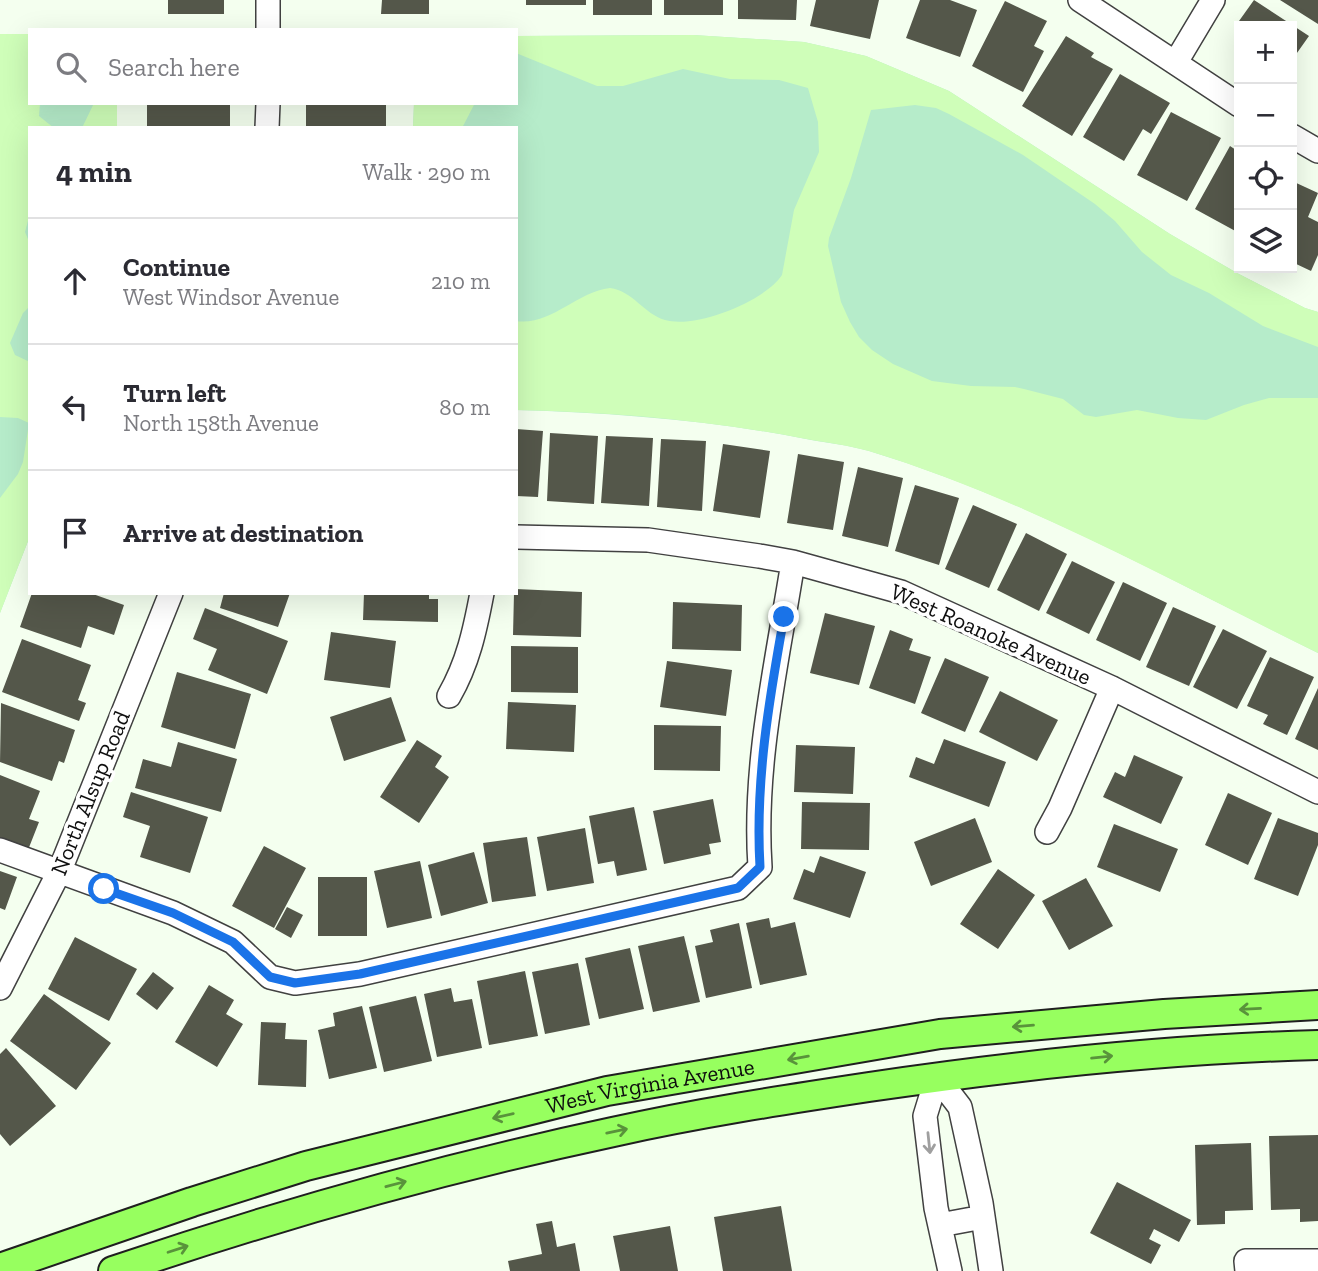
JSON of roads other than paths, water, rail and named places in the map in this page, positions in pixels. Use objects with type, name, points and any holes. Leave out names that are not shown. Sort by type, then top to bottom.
[{"type":"main road","name":"West Virginia Avenue","points":[[0,1268],[306,1166],[607,1091],[940,1034],[1164,1014],[1318,1005]]},
{"type":"main road","name":"West Virginia Avenue","points":[[113,1271],[317,1205],[494,1159],[748,1106],[937,1077],[1125,1055],[1318,1045]]},
{"type":"street","points":[[268,0],[268,28]]},
{"type":"street","points":[[1080,0],[1234,102]]},
{"type":"street","points":[[1176,62],[1213,0]]},
{"type":"street","points":[[267,126],[268,105]]},
{"type":"street","points":[[1297,139],[1318,151]]},
{"type":"street","name":"West Roanoke Avenue","points":[[518,537],[648,540],[793,562],[901,592],[1112,688],[1318,792]]},
{"type":"street","points":[[0,850],[173,913],[233,942],[270,977],[295,983],[360,974],[738,888],[760,867],[757,821],[765,719],[793,562]]},
{"type":"street","name":"North Alsup Road","points":[[0,988],[60,870],[170,595]]},
{"type":"street","points":[[449,696],[463,671],[474,635],[482,595]]},
{"type":"street","points":[[1047,832],[1112,688]]},
{"type":"street","points":[[937,1077],[960,1107],[983,1217],[991,1271]]},
{"type":"street","points":[[937,1077],[925,1116],[940,1225],[950,1271]]},
{"type":"street","points":[[940,1225],[983,1217]]},
{"type":"street","points":[[1247,1266],[1318,1261]]}]
